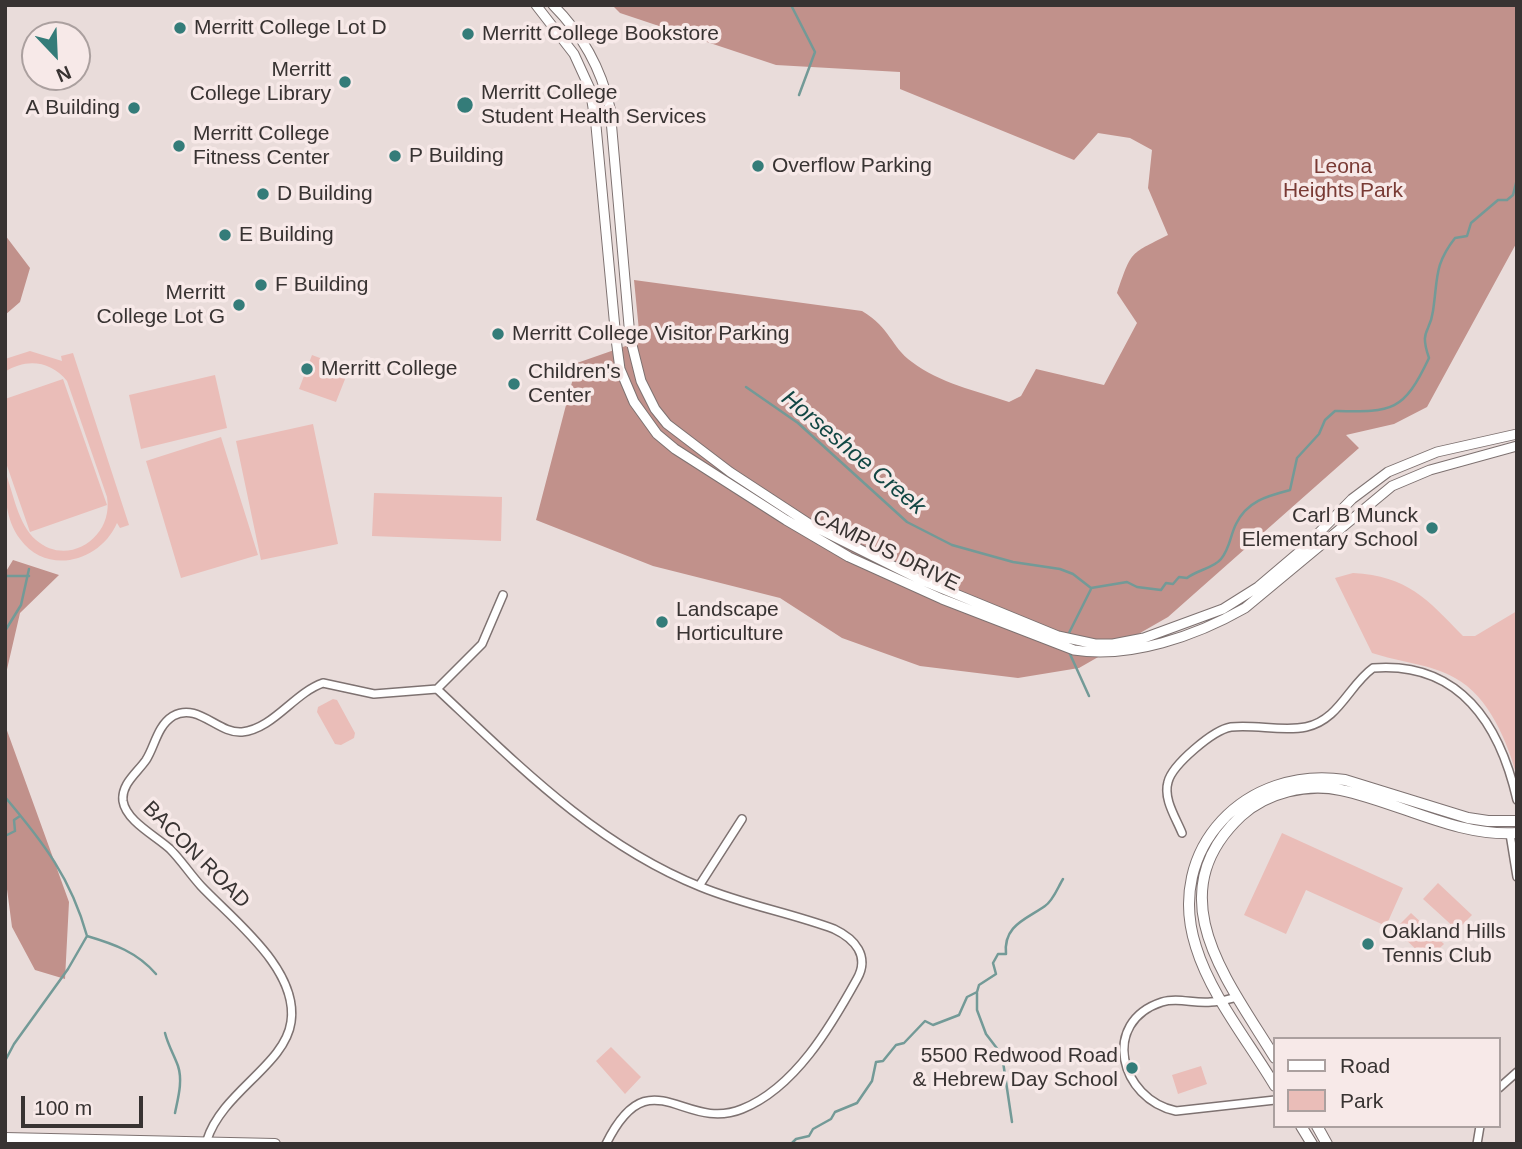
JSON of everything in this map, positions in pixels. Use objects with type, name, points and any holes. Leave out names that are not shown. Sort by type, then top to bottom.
[{"type":"main road","points":[[1274,1084],[1222,1000],[1196,949],[1190,919],[1191,884],[1208,839],[1241,803],[1282,782],[1325,777],[1345,780],[1468,818],[1517,821]]},
{"type":"main road","points":[[1274,1056],[1237,997],[1209,944],[1201,909],[1203,886],[1217,845],[1232,825],[1266,800],[1305,788],[1342,790],[1463,827],[1513,834]]},
{"type":"main road","points":[[1318,1128],[1327,1144]]},
{"type":"main road","points":[[1305,1134],[1312,1144]]},
{"type":"main road","points":[[5,1138],[207,1140],[275,1144]]},
{"type":"street","name":"CAMPUS DRIVE","points":[[536,5],[574,54],[590,89],[596,126],[615,339],[624,378],[642,415],[675,449],[849,557],[1022,627],[1075,641],[1132,646],[1228,618],[1245,608],[1392,486],[1430,470],[1517,446]]},
{"type":"street","name":"CAMPUS DRIVE","points":[[553,5],[590,52],[605,85],[630,337],[641,382],[655,409],[684,439],[811,525],[893,567],[1022,627]]},
{"type":"street","name":"CAMPUS DRIVE","points":[[1132,646],[1240,600],[1304,548],[1352,499],[1388,472],[1437,452],[1517,434]]},
{"type":"street","points":[[503,595],[482,644],[437,689],[567,808],[638,856],[699,886],[844,933],[859,949],[862,966],[836,1014],[786,1079],[759,1100],[742,1109],[725,1113],[670,1102],[645,1101],[625,1112],[606,1144]]},
{"type":"street","points":[[1182,833],[1167,797],[1168,780],[1201,742],[1227,727],[1307,727],[1327,718],[1341,706],[1362,676],[1373,668],[1420,673],[1456,687],[1487,721],[1502,747],[1517,800]]},
{"type":"street","name":"BACON ROAD","points":[[207,1140],[222,1108],[273,1056],[285,1039],[291,1023],[290,996],[259,943],[201,886],[171,850],[128,813],[123,798],[130,780],[146,759],[163,725],[178,715],[198,714],[229,731],[245,732],[258,727],[323,683],[374,694],[437,689]]},
{"type":"street","points":[[699,886],[742,819]]},
{"type":"street","points":[[1513,834],[1517,877]]},
{"type":"street","points":[[1237,997],[1162,1002],[1140,1015],[1124,1043],[1124,1063],[1131,1081],[1152,1104],[1176,1111],[1274,1100]]},
{"type":"street","points":[[1501,1086],[1517,1072]]},
{"type":"green space","name":"Leona Heights Park","points":[[612,5],[1517,5],[1517,242],[1427,407],[1394,424],[1346,435],[1359,448],[1168,617],[1079,668],[1018,678],[920,666],[842,638],[780,598],[653,566],[536,520],[577,363],[640,341],[634,280],[862,311],[885,330],[905,356],[934,376],[1009,402],[1021,396],[1036,369],[1104,385],[1137,323],[1117,293],[1129,261],[1138,251],[1168,235],[1148,188],[1152,150],[1130,138],[1098,133],[1074,160],[900,89],[900,72],[776,65],[620,13]]},
{"type":"green space","points":[[5,235],[30,268],[20,302],[5,315]]},
{"type":"green space","points":[[30,351],[62,361],[61,356],[73,353],[129,525],[120,528],[117,523],[98,547],[72,560],[44,558],[31,551],[15,531],[7,506],[5,471],[20,517],[30,534],[49,548],[62,551],[86,544],[96,536],[107,511],[107,497],[67,381],[54,369],[38,364],[21,365],[5,372],[5,359]]},
{"type":"green space","points":[[312,355],[349,369],[336,402],[299,389]]},
{"type":"green space","points":[[215,375],[227,428],[141,449],[129,395]]},
{"type":"green space","points":[[63,379],[107,505],[30,532],[5,460],[5,399]]},
{"type":"green space","points":[[313,424],[338,544],[261,560],[236,441]]},
{"type":"green space","points":[[221,437],[258,555],[181,578],[146,461]]},
{"type":"green space","points":[[374,493],[502,497],[501,541],[372,536]]},
{"type":"green space","points":[[13,560],[59,575],[20,613],[5,678],[5,573]]},
{"type":"green space","points":[[1353,573],[1372,575],[1402,584],[1427,601],[1463,636],[1475,636],[1517,611],[1517,777],[1495,722],[1478,696],[1467,686],[1436,669],[1372,653],[1335,578]]},
{"type":"green space","points":[[333,699],[337,700],[355,733],[354,738],[341,745],[335,744],[317,712],[318,707]]},
{"type":"green space","points":[[5,725],[69,902],[65,979],[35,970],[12,927],[5,874]]},
{"type":"green space","points":[[1282,833],[1403,888],[1386,926],[1306,890],[1286,934],[1244,915]]},
{"type":"green space","points":[[1438,883],[1472,915],[1457,930],[1423,899]]},
{"type":"green space","points":[[1411,913],[1444,944],[1427,960],[1395,929]]},
{"type":"green space","points":[[611,1047],[641,1077],[625,1094],[596,1061]]},
{"type":"green space","points":[[1201,1066],[1207,1084],[1178,1094],[1172,1075]]},
{"type":"waterway","points":[[791,5],[815,52],[799,95]]},
{"type":"waterway","name":"Horseshoe Creek","points":[[746,387],[798,423],[907,522],[952,545],[1013,562],[1060,569],[1073,574],[1091,588],[1127,582],[1137,587],[1161,590],[1166,583],[1173,584],[1179,577],[1187,578],[1218,562],[1226,551],[1236,524],[1246,510],[1266,497],[1290,490],[1297,458],[1319,434],[1325,420],[1335,411],[1370,411],[1394,406],[1411,390],[1429,358],[1425,336],[1432,318],[1438,272],[1443,256],[1455,238],[1467,236],[1471,223],[1498,200],[1507,200],[1513,195],[1517,179]]},
{"type":"waterway","name":"Horseshoe Creek","points":[[5,631],[21,605],[29,569]]},
{"type":"waterway","points":[[5,576],[29,576]]},
{"type":"waterway","points":[[1069,633],[1091,589]]},
{"type":"waterway","points":[[1070,654],[1089,696]]},
{"type":"waterway","points":[[5,797],[32,830],[64,878],[87,936],[124,950],[141,960],[156,974]]},
{"type":"waterway","points":[[5,836],[15,831],[14,820],[20,816]]},
{"type":"waterway","points":[[791,1144],[796,1139],[809,1136],[813,1129],[831,1119],[835,1112],[857,1103],[872,1081],[876,1062],[883,1061],[896,1045],[904,1043],[925,1021],[933,1025],[959,1015],[967,997],[977,992],[979,985],[996,974],[993,963],[998,954],[1006,954],[1006,944],[1012,929],[1048,904],[1063,879]]},
{"type":"waterway","points":[[5,1061],[14,1044],[68,969],[87,936]]},
{"type":"waterway","points":[[977,993],[977,1010],[986,1034],[1002,1055],[1012,1122]]},
{"type":"waterway","points":[[165,1033],[180,1078],[175,1113]]},
{"type":"place","name":"Merritt College Lot D","points":[[180,28]]},
{"type":"place","name":"Merritt College Bookstore","points":[[468,34]]},
{"type":"place","name":"Merritt College Library","points":[[345,82]]},
{"type":"place","name":"Merritt College Student Health Services","points":[[465,105]]},
{"type":"place","name":"A Building","points":[[134,108]]},
{"type":"place","name":"Merritt College Fitness Center","points":[[179,146]]},
{"type":"place","name":"P Building","points":[[395,156]]},
{"type":"place","name":"Overflow Parking","points":[[758,166]]},
{"type":"place","name":"D Building","points":[[263,194]]},
{"type":"place","name":"E Building","points":[[225,235]]},
{"type":"place","name":"F Building","points":[[261,285]]},
{"type":"place","name":"Merritt College Lot G","points":[[239,305]]},
{"type":"place","name":"Merritt College Visitor Parking","points":[[498,334]]},
{"type":"place","name":"Merritt College","points":[[307,369]]},
{"type":"place","name":"Children's Center","points":[[514,384]]},
{"type":"place","name":"Carl B Munck Elementary School","points":[[1432,528]]},
{"type":"place","name":"Landscape Horticulture","points":[[662,622]]},
{"type":"place","name":"Oakland Hills Tennis Club","points":[[1368,944]]},
{"type":"place","name":"5500 Redwood Road & Hebrew Day School","points":[[1132,1068]]}]
